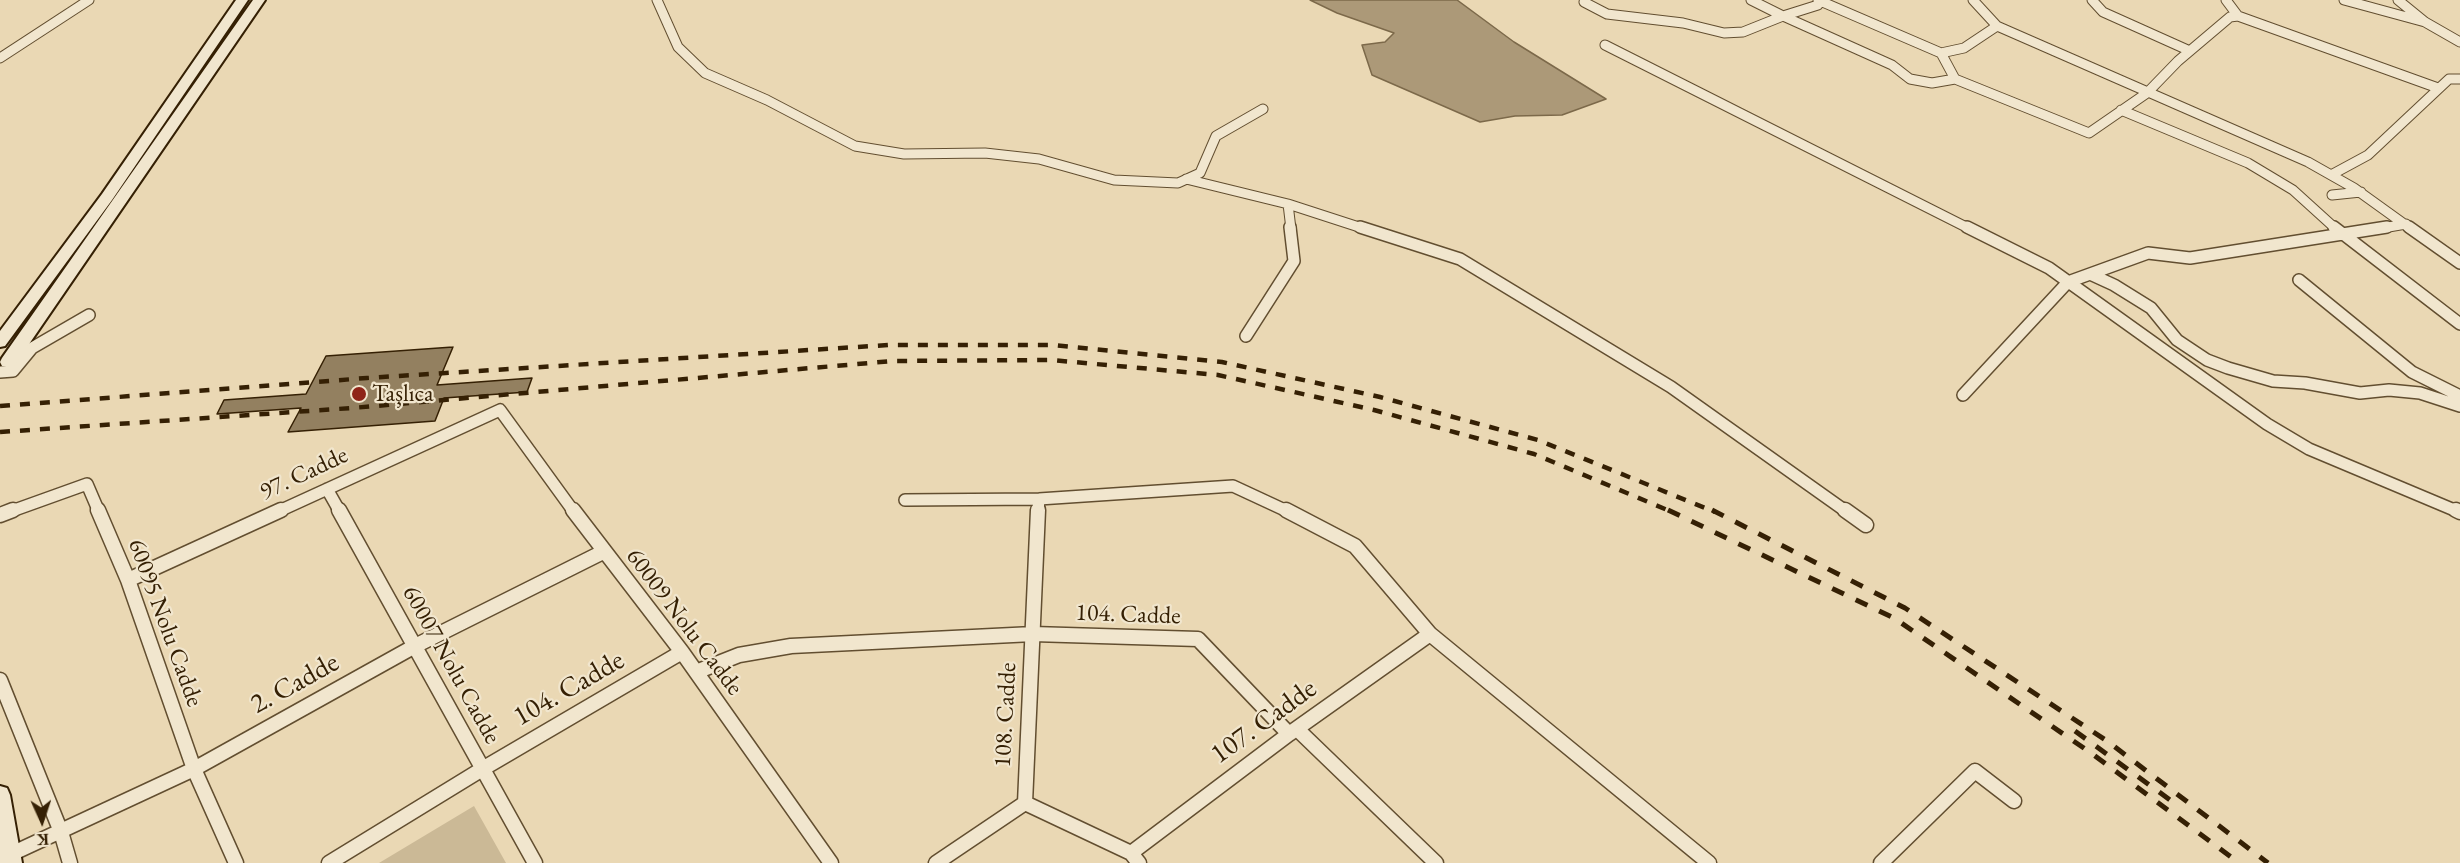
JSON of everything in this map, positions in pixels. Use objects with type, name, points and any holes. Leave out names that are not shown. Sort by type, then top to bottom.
[{"type":"main road","points":[[0,342],[107,197],[242,0]]},
{"type":"main road","points":[[4,367],[260,0]]},
{"type":"main road","points":[[0,795],[10,859]]},
{"type":"street","points":[[0,58],[89,0]]},
{"type":"street","points":[[657,0],[678,46],[705,73],[767,100],[855,146],[904,154],[985,153],[1039,159],[1114,180],[1178,183],[1200,173],[1216,136],[1263,110]]},
{"type":"street","points":[[1751,0],[1892,65],[1910,79],[1932,83],[1955,80],[2089,133],[2147,93],[2190,51],[2230,17],[2238,16],[2438,88]]},
{"type":"street","points":[[1584,2],[1607,14],[1683,23],[1724,33],[1743,32],[1818,5],[1811,0]]},
{"type":"street","points":[[1818,0],[1926,45],[1941,54],[1955,80]]},
{"type":"street","points":[[1973,0],[1997,26],[2308,162],[2361,192],[2460,263]]},
{"type":"street","points":[[2092,0],[2103,12],[2190,51]]},
{"type":"street","points":[[2226,0],[2238,16]]},
{"type":"street","points":[[2344,0],[2425,22]]},
{"type":"street","points":[[2398,0],[2425,22],[2460,42]]},
{"type":"street","points":[[1941,54],[1964,48],[1997,26]]},
{"type":"street","points":[[1605,45],[2049,268],[2267,424],[2309,449],[2460,512]]},
{"type":"street","points":[[2331,175],[2368,155],[2438,88],[2449,80],[2460,79]]},
{"type":"street","points":[[2121,110],[2248,163],[2293,190],[2342,234],[2460,324]]},
{"type":"street","points":[[1186,180],[1288,204],[1460,259],[1671,387],[1866,525]]},
{"type":"street","points":[[2331,195],[2361,192]]},
{"type":"street","points":[[1246,336],[1294,261],[1288,204]]},
{"type":"street","points":[[1963,395],[2068,282],[2148,253],[2190,258],[2406,224]]},
{"type":"street","points":[[2090,274],[2114,285],[2151,308],[2177,340],[2207,360],[2228,368],[2273,381],[2305,383],[2360,393],[2390,390],[2420,393],[2460,406]]},
{"type":"street","points":[[2299,280],[2412,372],[2460,396]]},
{"type":"street","points":[[4,367],[13,371],[32,348],[89,315]]},
{"type":"street","name":"97. Cadde","points":[[128,580],[500,410]]},
{"type":"street","name":"60009 Nolu Cadde","points":[[500,410],[603,552],[696,672],[831,863]]},
{"type":"street","name":"60095 Nolu Cadde","points":[[0,515],[87,484],[128,580],[194,769],[236,863]]},
{"type":"street","points":[[905,500],[1039,499],[1233,486],[1270,502],[1355,546],[1430,634],[1709,863]]},
{"type":"street","name":"60007 Nolu Cadde","points":[[327,489],[535,863]]},
{"type":"street","name":"108. Cadde","points":[[1039,499],[1025,803],[1135,858]]},
{"type":"street","name":"2. Cadde","points":[[10,859],[61,832],[194,769],[415,646],[603,552]]},
{"type":"street","name":"104. Cadde","points":[[696,672],[747,653],[791,646],[1033,634],[1198,639],[1293,732],[1436,863]]},
{"type":"street","name":"107. Cadde","points":[[1135,858],[1293,732],[1430,634]]},
{"type":"street","name":"104. Cadde","points":[[329,863],[681,652]]},
{"type":"street","points":[[0,680],[61,832],[70,863]]},
{"type":"street","points":[[1881,863],[1976,771],[2014,801]]},
{"type":"street","points":[[936,863],[1025,803]]},
{"type":"shaded area","points":[[1310,0],[1457,0],[1514,42],[1606,99],[1562,115],[1515,116],[1480,122],[1372,75],[1362,45],[1385,42],[1394,33],[1337,13]]},
{"type":"shaded area","points":[[474,806],[506,863],[379,863]]},
{"type":"building","name":"Taşlıca","points":[[453,347],[437,385],[532,378],[527,392],[444,398],[435,421],[288,432],[301,408],[217,414],[224,400],[306,394],[326,356]]},
{"type":"railway","points":[[0,406],[367,378],[889,345],[1054,345],[1222,362],[1380,397],[1538,440],[1715,512]]},
{"type":"railway","points":[[0,432],[352,408],[892,361],[1051,360],[1218,375],[1374,410],[1534,454],[1672,512]]},
{"type":"railway","points":[[1668,510],[1894,618],[2091,753],[2239,863]]},
{"type":"railway","points":[[1712,510],[1905,608],[2107,741],[2268,863]]},
{"type":"railway","points":[[2075,731],[2177,805]]},
{"type":"place","name":"Taşlıca","points":[[359,394]]}]
